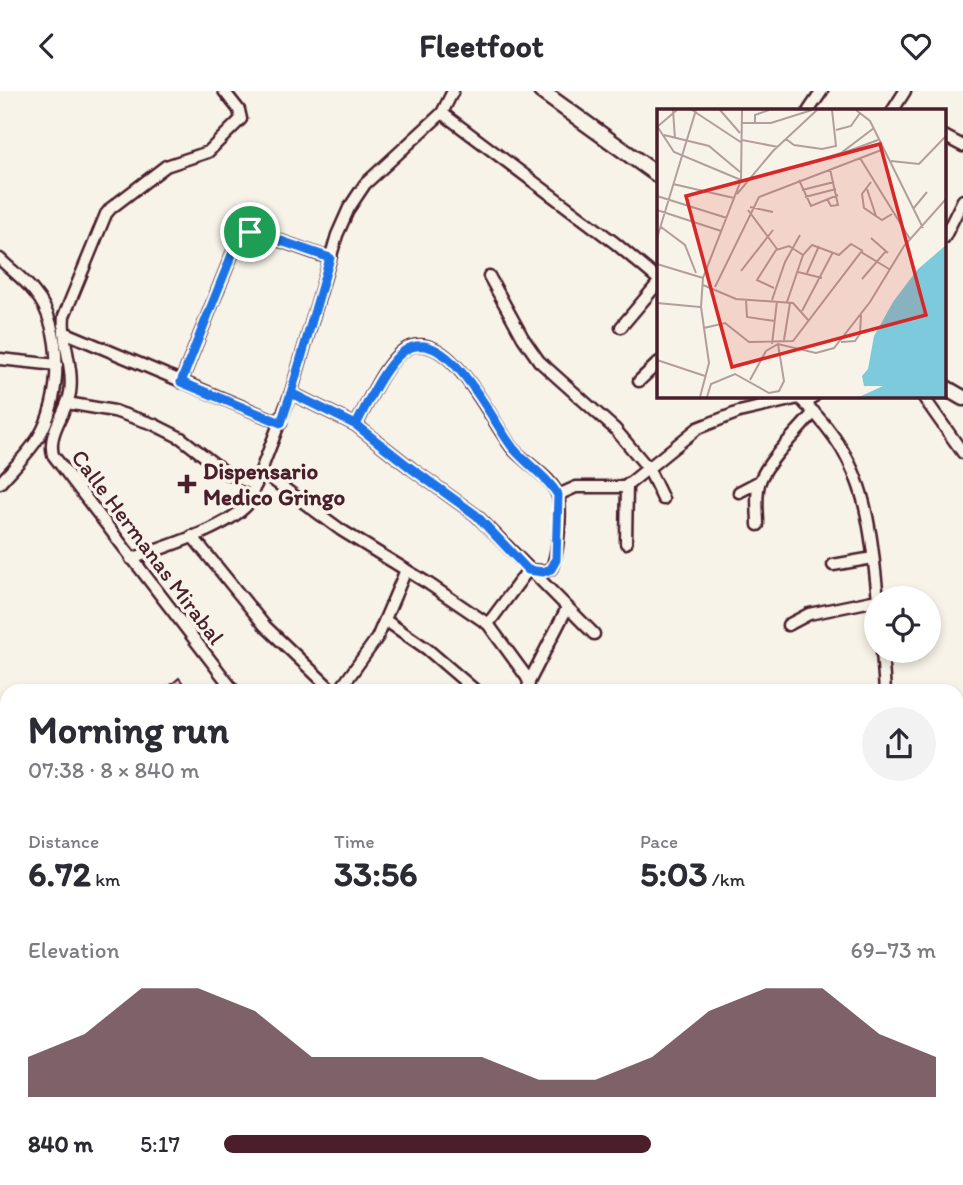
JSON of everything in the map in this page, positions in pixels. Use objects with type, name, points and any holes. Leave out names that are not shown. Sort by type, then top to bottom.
[{"type":"main road","points":[[541,91],[657,175]]},
{"type":"main road","points":[[946,388],[963,398]]},
{"type":"street","name":"Calle Hermanas Mirabal","points":[[225,91],[239,110],[241,119],[237,125],[208,152],[166,166],[106,214],[64,316],[64,332],[72,375],[67,403],[52,438],[51,447],[53,455],[229,684]]},
{"type":"street","points":[[131,559],[192,536],[239,514],[248,504],[281,423],[330,258],[349,208],[365,184],[442,113],[453,91]]},
{"type":"street","points":[[810,109],[822,91]]},
{"type":"street","points":[[896,109],[905,91]]},
{"type":"street","points":[[442,113],[615,243],[657,279]]},
{"type":"street","points":[[946,137],[963,146]]},
{"type":"street","points":[[946,235],[963,200]]},
{"type":"street","points":[[181,382],[241,238],[250,232],[261,234],[330,258]]},
{"type":"street","points":[[0,259],[36,293],[45,308],[52,326],[57,365],[53,403],[42,430],[0,484]]},
{"type":"street","points":[[489,276],[538,361],[601,415],[648,468],[663,499]]},
{"type":"street","points":[[621,327],[657,283]]},
{"type":"street","points":[[64,332],[281,423]]},
{"type":"street","points":[[356,425],[393,361],[413,346],[423,346],[442,353],[463,373],[481,396],[513,449],[553,486],[558,495],[556,560],[551,569],[543,572],[528,570]]},
{"type":"street","points":[[0,359],[57,365]]},
{"type":"street","points":[[639,381],[657,364]]},
{"type":"street","points":[[291,393],[356,425],[476,515],[594,634]]},
{"type":"street","points":[[923,397],[963,453]]},
{"type":"street","points":[[67,403],[114,411],[153,424],[181,438],[226,473],[256,485]]},
{"type":"street","points":[[558,495],[576,487],[628,485],[688,435],[705,425],[739,412],[804,403]]},
{"type":"street","points":[[758,525],[757,495],[760,481],[804,403]]},
{"type":"street","points":[[804,403],[844,451],[864,495],[876,586]]},
{"type":"street","points":[[262,472],[341,530],[488,624],[526,684]]},
{"type":"street","points":[[739,492],[760,481]]},
{"type":"street","points":[[626,543],[628,485]]},
{"type":"street","points":[[192,536],[265,626],[326,684]]},
{"type":"street","points":[[833,565],[873,558]]},
{"type":"street","points":[[338,684],[362,661],[385,620],[406,570]]},
{"type":"street","points":[[488,624],[528,570]]},
{"type":"street","points":[[788,625],[809,614],[864,602]]},
{"type":"street","points":[[529,684],[567,608]]},
{"type":"street","points":[[385,620],[427,649],[468,684]]},
{"type":"street","points":[[883,663],[884,684]]},
{"type":"building","points":[[179,678],[184,684],[172,684]]},
{"type":"place","name":"Dispensario Medico Gringo","points":[[187,484]]},
{"type":"route","points":[[250,232],[241,238],[235,247],[181,382],[281,423],[291,393],[356,425],[393,361],[404,351],[413,346],[423,346],[442,353],[463,373],[481,396],[513,449],[553,486],[558,495],[556,560],[551,569],[543,572],[528,570],[476,515],[356,425],[291,393],[330,258],[250,232]]}]
